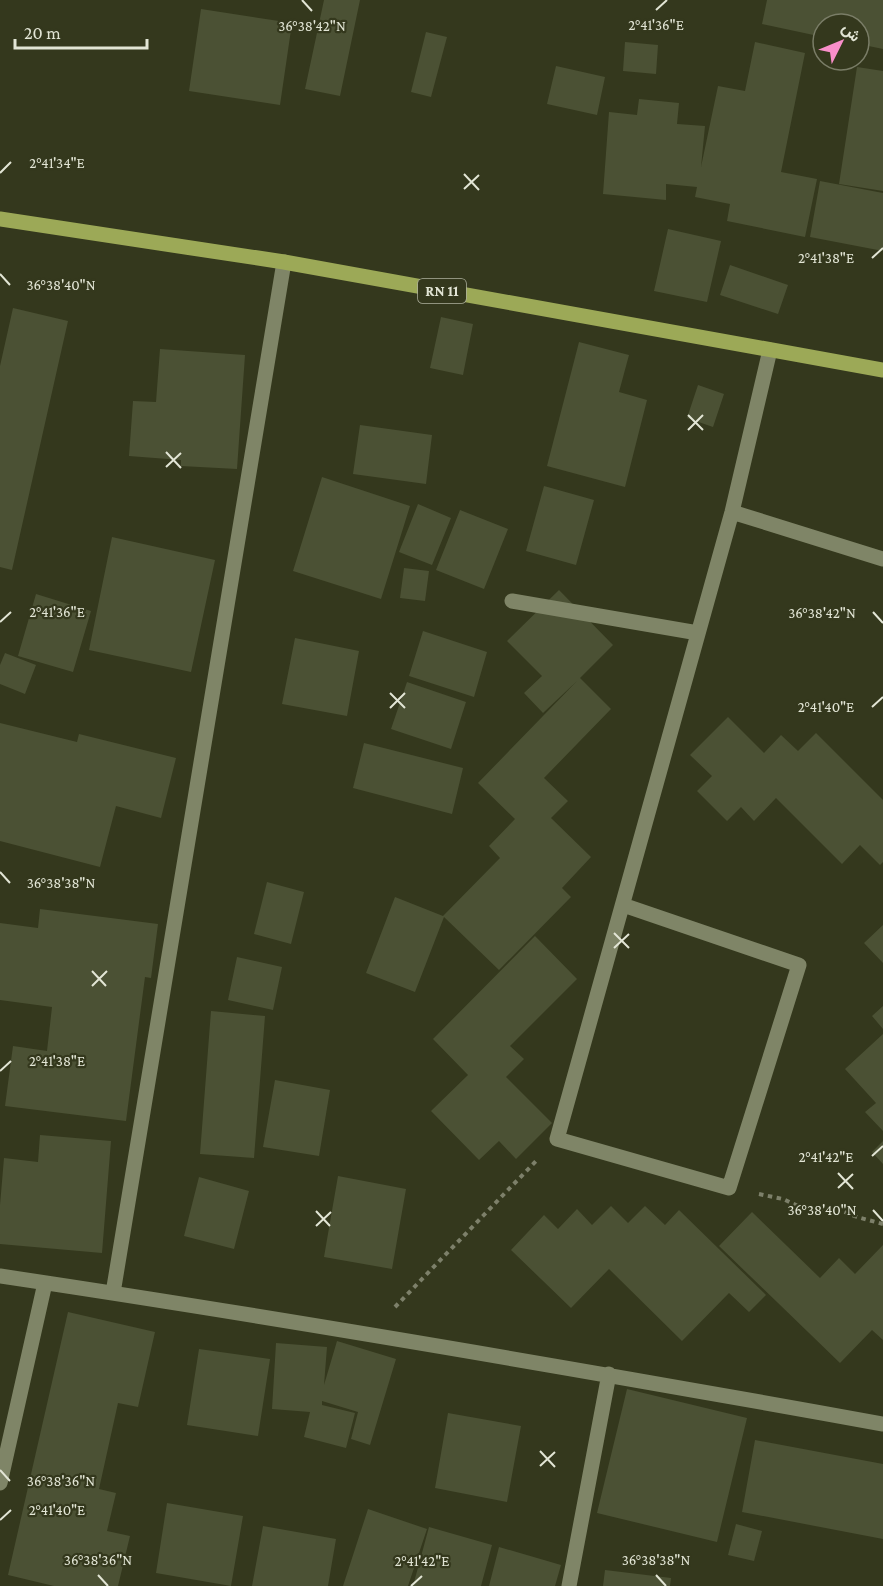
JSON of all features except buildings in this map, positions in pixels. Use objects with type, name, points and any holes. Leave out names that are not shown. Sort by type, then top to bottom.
[{"type":"main road","name":"RN 11","points":[[0,219],[284,262],[883,370]]},
{"type":"street","points":[[113,1293],[284,262]]},
{"type":"street","points":[[623,905],[799,965],[729,1188],[557,1139],[732,512],[770,350]]},
{"type":"street","points":[[732,512],[883,559]]},
{"type":"street","points":[[512,601],[698,633]]},
{"type":"street","points":[[0,1276],[369,1333],[609,1374],[883,1425]]},
{"type":"street","points":[[0,1483],[45,1283]]},
{"type":"street","points":[[569,1586],[609,1374]]},
{"type":"path","points":[[369,1333],[557,1139]]},
{"type":"path","points":[[729,1188],[783,1199],[811,1212],[835,1208],[883,1224]]}]
